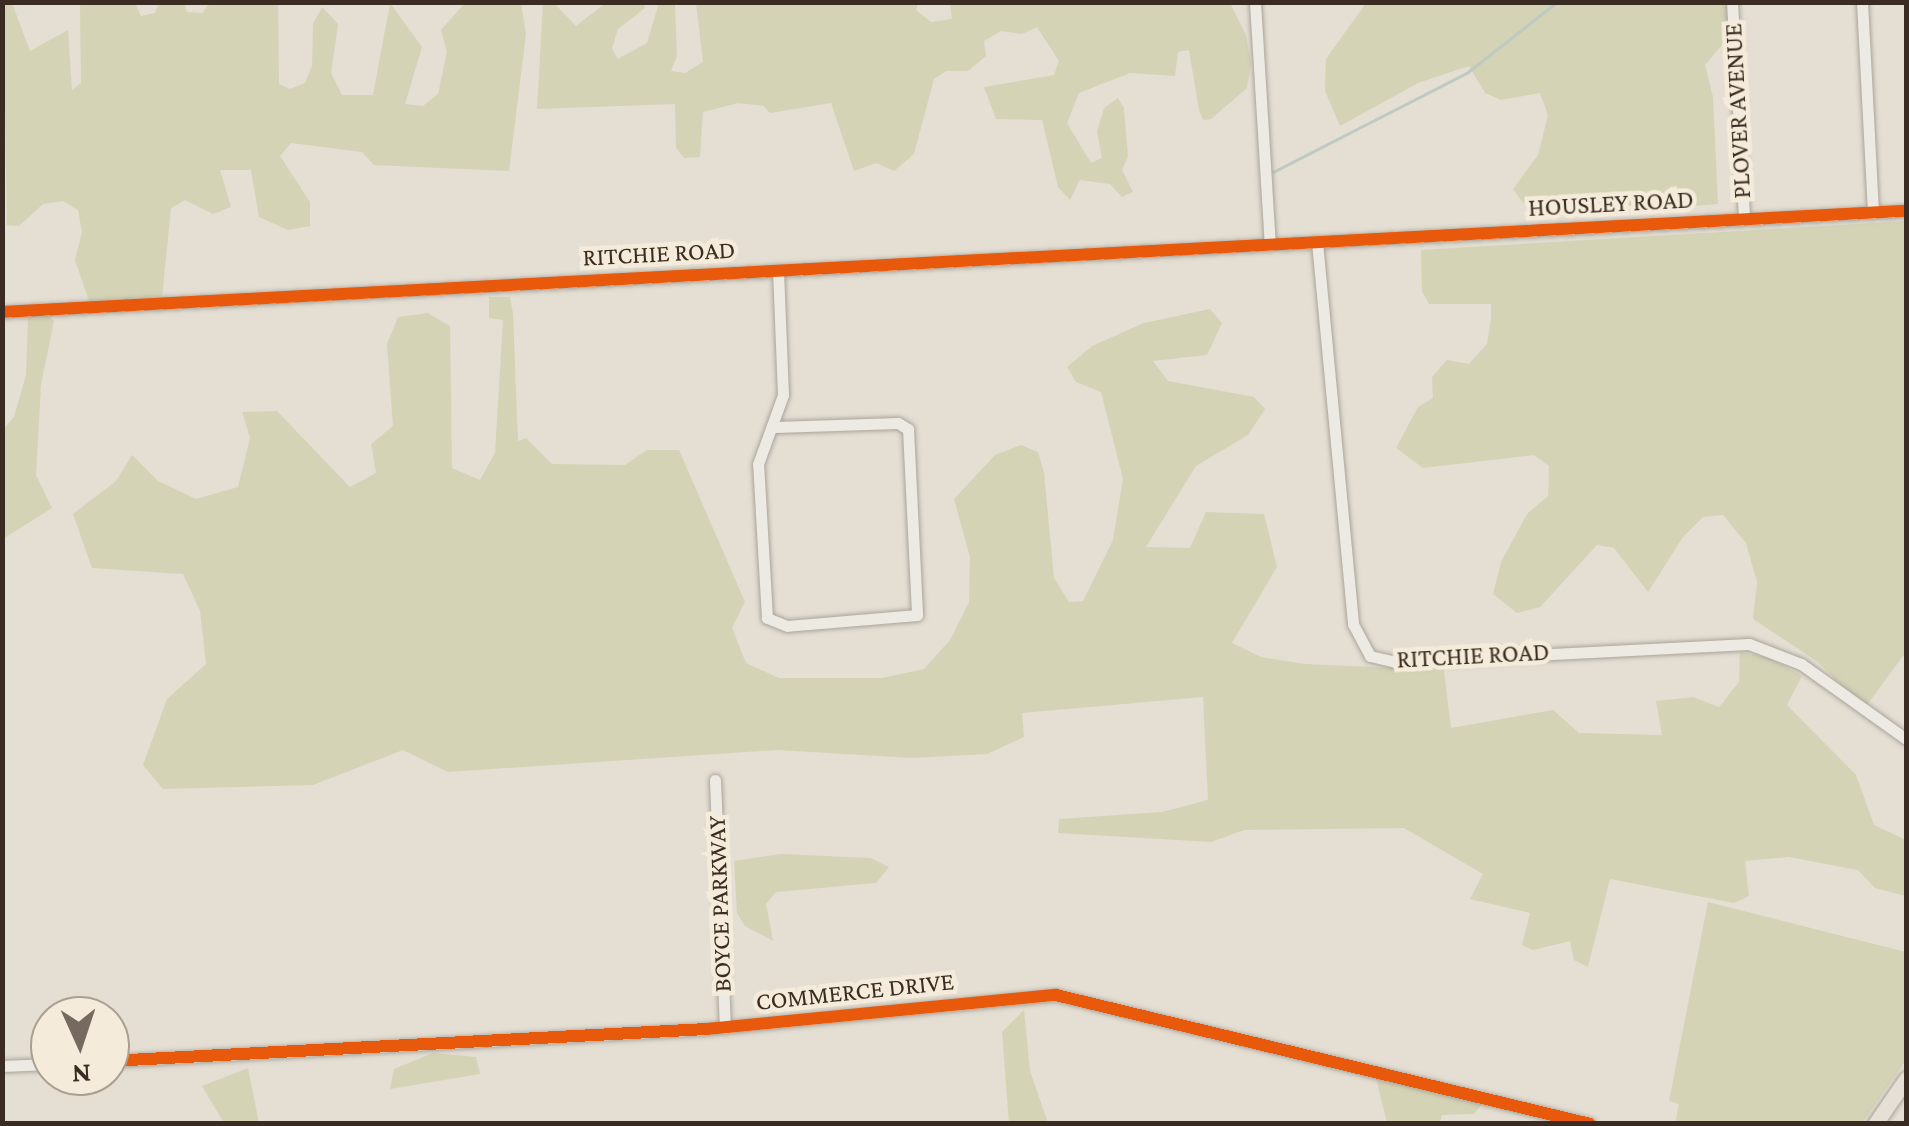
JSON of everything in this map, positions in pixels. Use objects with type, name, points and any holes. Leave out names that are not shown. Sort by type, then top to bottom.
[{"type":"main road","points":[[1875,1124],[1906,1079]]},
{"type":"street","points":[[1255,2],[1270,244]]},
{"type":"street","name":"PLOVER AVENUE","points":[[1732,2],[1744,219]]},
{"type":"street","points":[[1862,2],[1873,213]]},
{"type":"street","name":"HOUSLEY ROAD","points":[[1317,242],[1906,211]]},
{"type":"street","name":"RITCHIE ROAD","points":[[2,312],[1317,242],[1354,624],[1370,656],[1395,662],[1749,644],[1801,664],[1906,740]]},
{"type":"street","points":[[774,427],[898,423],[911,434],[921,603],[914,616],[788,626],[773,624],[765,610],[758,464],[774,427],[783,381],[778,270]]},
{"type":"street","name":"BOYCE PARKWAY","points":[[715,780],[725,1028]]},
{"type":"street","name":"COMMERCE DRIVE","points":[[130,1059],[725,1028],[1075,996],[1590,1124]]},
{"type":"street","points":[[2,1066],[30,1065]]},
{"type":"green space","points":[[3,2],[12,3],[30,51],[68,30],[72,90],[81,83],[80,3],[135,3],[141,16],[155,13],[159,3],[184,3],[187,12],[202,13],[210,3],[278,3],[279,84],[290,89],[305,83],[312,66],[313,24],[322,7],[338,24],[331,73],[342,95],[373,95],[390,3],[422,47],[405,104],[423,106],[438,94],[447,52],[441,30],[465,3],[521,3],[526,34],[509,171],[374,165],[362,152],[291,143],[280,156],[310,202],[310,226],[288,230],[259,217],[251,170],[220,170],[231,207],[213,214],[185,200],[171,208],[162,297],[89,301],[75,260],[82,232],[78,210],[63,201],[43,204],[19,226],[7,225]]},
{"type":"green space","points":[[543,3],[554,3],[576,26],[603,5],[643,3],[645,8],[618,29],[612,49],[618,59],[647,43],[659,3],[675,3],[677,56],[671,71],[685,73],[703,62],[696,3],[918,3],[916,10],[931,22],[952,19],[950,3],[1231,5],[1246,35],[1251,63],[1247,88],[1211,119],[1203,120],[1199,110],[1189,50],[1178,52],[1175,76],[1130,73],[1079,93],[1067,123],[1091,163],[1102,158],[1097,132],[1104,108],[1118,98],[1124,108],[1128,157],[1122,170],[1133,192],[1122,197],[1110,184],[1080,180],[1070,200],[1058,187],[1042,120],[996,119],[984,87],[1054,75],[1059,61],[1037,27],[1022,34],[1001,31],[984,41],[986,56],[968,71],[946,71],[934,79],[914,154],[894,171],[876,163],[854,171],[831,103],[770,113],[764,106],[738,103],[703,112],[700,157],[684,158],[676,148],[675,104],[537,109]]},
{"type":"green space","points":[[1366,3],[1731,3],[1727,39],[1705,65],[1713,97],[1718,204],[1534,218],[1513,189],[1538,155],[1548,115],[1540,93],[1501,100],[1485,93],[1469,66],[1418,83],[1340,126],[1325,91],[1326,59]]},
{"type":"green space","points":[[1906,221],[1906,652],[1864,709],[1818,662],[1753,619],[1757,582],[1746,543],[1723,515],[1703,517],[1683,537],[1648,592],[1614,548],[1597,545],[1540,607],[1517,613],[1493,594],[1501,562],[1527,514],[1548,496],[1549,466],[1534,455],[1423,468],[1396,448],[1418,407],[1433,398],[1432,377],[1447,360],[1469,364],[1487,344],[1491,319],[1491,304],[1429,304],[1422,291],[1421,250]]},
{"type":"green space","points":[[489,297],[510,297],[518,441],[526,438],[552,464],[625,465],[647,450],[679,450],[745,602],[732,628],[746,663],[779,678],[882,678],[924,669],[950,640],[969,602],[970,557],[954,499],[995,455],[1021,445],[1038,452],[1044,473],[1054,578],[1069,602],[1083,601],[1113,540],[1123,479],[1101,392],[1076,382],[1067,367],[1092,346],[1144,323],[1210,309],[1222,323],[1207,355],[1153,361],[1168,381],[1254,397],[1265,409],[1248,435],[1196,466],[1146,547],[1190,548],[1206,512],[1264,514],[1277,567],[1232,643],[1261,657],[1305,664],[1444,670],[1451,728],[1553,710],[1579,733],[1662,735],[1656,701],[1693,697],[1719,707],[1739,682],[1740,652],[1770,658],[1802,676],[1787,705],[1856,775],[1874,825],[1906,840],[1906,896],[1875,888],[1858,870],[1789,857],[1745,861],[1749,896],[1734,903],[1610,879],[1588,967],[1574,960],[1570,941],[1533,950],[1522,945],[1530,913],[1470,899],[1483,874],[1404,828],[1244,830],[1211,842],[1058,833],[1059,819],[1162,812],[1208,800],[1203,697],[1022,713],[1024,737],[987,754],[912,758],[777,750],[448,772],[403,750],[313,785],[163,789],[143,765],[167,699],[206,664],[200,611],[183,574],[92,568],[73,514],[116,481],[132,455],[158,481],[196,499],[238,487],[250,438],[242,412],[277,411],[350,487],[376,473],[371,444],[393,426],[387,344],[398,317],[428,313],[450,326],[452,468],[480,480],[495,453],[503,320],[489,318]]},
{"type":"green space","points":[[48,315],[54,321],[41,385],[36,475],[52,508],[3,539],[3,430],[14,417],[26,375],[28,317]]},
{"type":"green space","points":[[781,854],[871,858],[889,867],[876,883],[776,892],[766,904],[773,941],[745,926],[737,913],[734,861]]},
{"type":"green space","points":[[1708,902],[1906,952],[1906,1060],[1862,1123],[1675,1123],[1679,1104],[1669,1101]]},
{"type":"green space","points":[[1024,1010],[1030,1071],[1048,1123],[1009,1123],[1002,1032]]},
{"type":"green space","points":[[433,1053],[476,1057],[480,1074],[390,1089],[394,1069]]},
{"type":"green space","points":[[248,1068],[259,1123],[224,1123],[202,1086]]},
{"type":"green space","points":[[1376,1078],[1482,1104],[1474,1114],[1442,1115],[1440,1123],[1387,1123]]},
{"type":"waterway","points":[[1273,172],[1468,72],[1557,2]]},
{"type":"cycle path","points":[[2,312],[1906,211]]},
{"type":"cycle path","points":[[130,1060],[707,1029],[1056,995],[1590,1124]]}]
